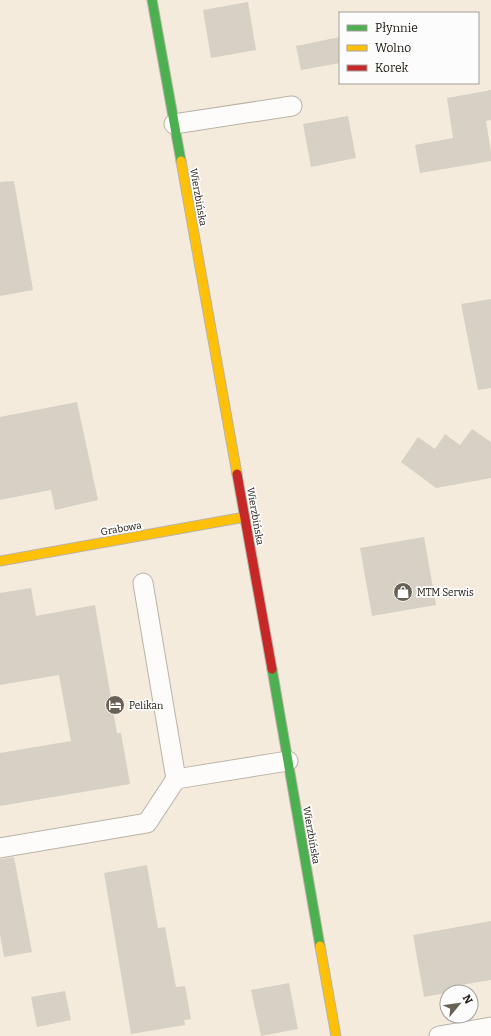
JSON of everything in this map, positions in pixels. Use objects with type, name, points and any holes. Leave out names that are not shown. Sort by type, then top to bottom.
[{"type":"street","name":"Wierzbińska","points":[[152,0],[336,1036]]},
{"type":"street","name":"Grabowa","points":[[0,561],[245,517]]},
{"type":"lane","points":[[174,124],[292,106]]},
{"type":"lane","points":[[0,848],[147,823],[176,779],[143,583]]},
{"type":"lane","points":[[176,779],[288,760]]},
{"type":"lane","points":[[439,1036],[491,1027]]},
{"type":"building","points":[[248,2],[256,50],[211,58],[203,10]]},
{"type":"building","points":[[339,37],[339,63],[301,70],[296,46]]},
{"type":"building","points":[[491,90],[491,120],[486,121],[491,161],[420,173],[415,145],[453,138],[447,98]]},
{"type":"building","points":[[348,116],[356,158],[311,167],[303,124]]},
{"type":"building","points":[[14,181],[33,290],[0,296],[0,182]]},
{"type":"building","points":[[491,299],[491,388],[478,390],[461,304]]},
{"type":"building","points":[[77,402],[98,500],[55,510],[51,490],[0,500],[0,417]]},
{"type":"building","points":[[472,429],[491,442],[491,478],[436,488],[401,462],[418,437],[435,449],[445,434],[460,445]]},
{"type":"building","points":[[424,537],[436,605],[372,616],[360,548]]},
{"type":"building","points":[[31,588],[36,616],[95,605],[117,733],[121,733],[130,784],[0,806],[0,753],[71,741],[59,675],[0,685],[0,593]]},
{"type":"building","points":[[14,857],[32,952],[4,957],[0,934],[0,859]]},
{"type":"building","points":[[147,865],[158,928],[165,927],[176,987],[185,986],[191,1019],[184,1020],[185,1025],[131,1034],[104,873]]},
{"type":"building","points":[[491,921],[491,980],[467,984],[439,984],[439,994],[424,997],[413,935]]},
{"type":"building","points":[[289,983],[298,1029],[261,1036],[251,990]]},
{"type":"building","points":[[65,991],[71,1020],[37,1027],[31,997]]},
{"type":"traffic: fast","points":[[152,0],[181,161]]},
{"type":"traffic: fast","points":[[272,669],[320,946]]},
{"type":"traffic: slow","points":[[181,161],[237,474]]},
{"type":"traffic: slow","points":[[0,561],[245,517]]},
{"type":"traffic: slow","points":[[320,946],[336,1036]]},
{"type":"traffic: jam","points":[[237,474],[272,669]]},
{"type":"place","name":"MTM Serwis","points":[[403,592]]},
{"type":"place","name":"Pelikan","points":[[115,705]]}]
